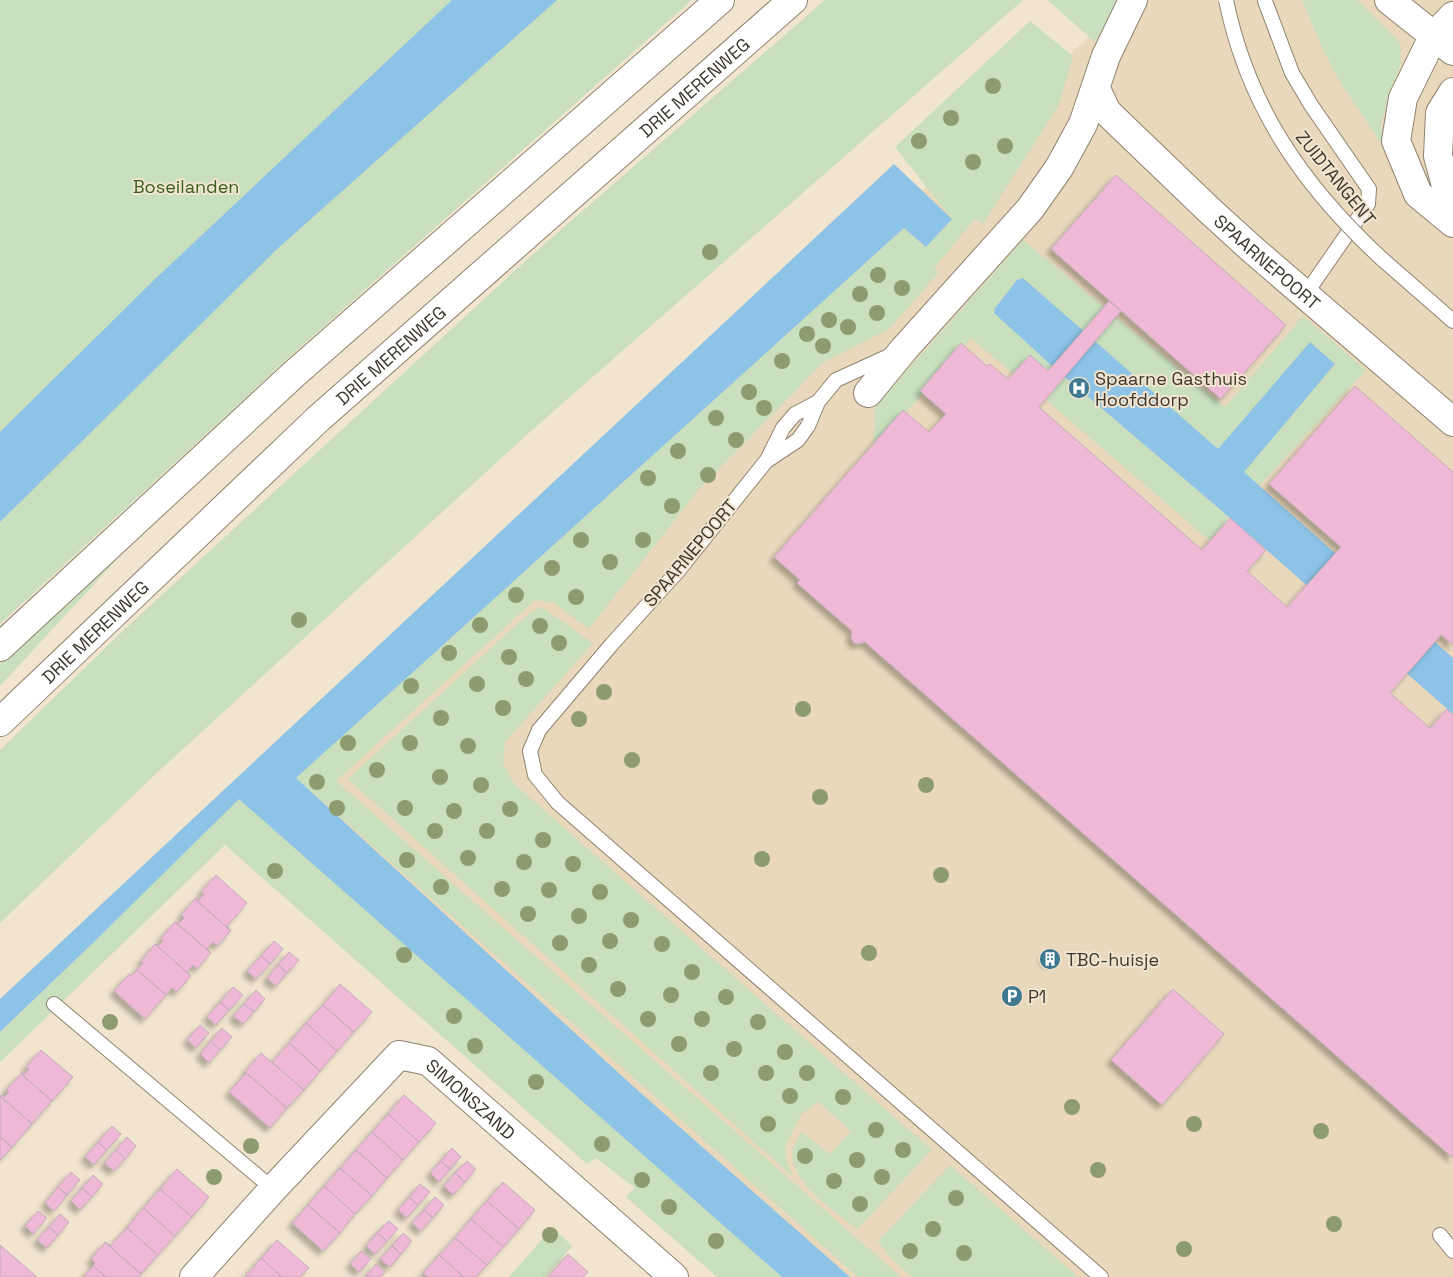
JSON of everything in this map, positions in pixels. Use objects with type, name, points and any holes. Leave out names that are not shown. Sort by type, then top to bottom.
[{"type":"main road","points":[[0,647],[294,374],[720,0]]},
{"type":"main road","name":"DRIE MERENWEG","points":[[0,722],[318,420],[794,0]]},
{"type":"main road","name":"SPAARNEPOORT","points":[[868,393],[905,348],[1030,209],[1059,168],[1083,124],[1106,56],[1133,0]]},
{"type":"main road","points":[[1389,0],[1443,44]]},
{"type":"main road","points":[[1453,16],[1443,44],[1403,98],[1396,141],[1418,194],[1453,223]]},
{"type":"main road","name":"SPAARNEPOORT","points":[[1096,89],[1107,112],[1208,209],[1453,422]]},
{"type":"main road","points":[[1453,92],[1440,113],[1438,156],[1448,193],[1453,200]]},
{"type":"main road","name":"SIMONSZAND","points":[[194,1277],[273,1189],[399,1055],[428,1061],[674,1277]]},
{"type":"lane","name":"ZUIDTANGENT","points":[[1226,0],[1251,84],[1276,133],[1302,172],[1354,233],[1453,321]]},
{"type":"lane","points":[[1265,1],[1292,73],[1311,105],[1369,188],[1368,204],[1305,295]]},
{"type":"lane","name":"SPAARNEPOORT","points":[[905,348],[836,380],[818,402],[808,426],[798,440],[767,460],[678,572],[612,644],[539,730],[530,751],[535,775],[558,803],[1101,1277]]},
{"type":"lane","points":[[54,1004],[273,1189]]},
{"type":"lane","points":[[1440,1235],[1453,1251]]},
{"type":"shaded area","name":"Spaarne Gasthuis Hoofddorp","points":[[1129,0],[1453,0],[1453,1277],[845,1277],[283,777]]},
{"type":"green space","name":"Boseilanden","points":[[0,0],[692,0],[296,351],[0,624]]},
{"type":"green space","points":[[825,0],[1023,0],[531,431],[160,770],[0,923],[0,750],[127,627],[532,255]]},
{"type":"green space","points":[[1047,0],[1119,0],[1095,42]]},
{"type":"green space","points":[[1302,0],[1357,0],[1400,43],[1401,62],[1381,123],[1383,146],[1340,82],[1321,45]]},
{"type":"green space","points":[[1030,21],[1073,56],[1059,105],[983,224],[975,219],[934,268],[939,272],[889,329],[824,362],[700,488],[589,629],[554,603],[535,600],[336,781],[901,1277],[858,1277],[296,778],[904,228],[926,247],[952,219],[895,147]]},
{"type":"green space","points":[[1023,240],[1225,407],[1303,316],[1366,370],[1259,486],[1243,472],[1335,365],[1310,342],[1218,449],[1023,278],[1017,280],[995,308],[994,313],[1051,365],[1229,517],[1210,541],[971,338],[873,450],[875,407]]},
{"type":"green space","points":[[133,542],[0,686],[0,664]]},
{"type":"green space","points":[[541,607],[593,643],[505,742],[503,763],[514,784],[932,1150],[857,1229],[825,1204],[804,1182],[796,1170],[793,1158],[794,1146],[801,1132],[830,1154],[851,1131],[818,1102],[802,1114],[785,1146],[787,1162],[793,1177],[348,779],[526,616]]},
{"type":"green space","points":[[239,798],[782,1277],[717,1277],[626,1197],[635,1188],[596,1158],[587,1164],[225,845],[0,1062],[0,1032]]},
{"type":"green space","points":[[950,1165],[1078,1277],[912,1277],[892,1259],[878,1241]]},
{"type":"green space","points":[[553,1227],[572,1246],[545,1277],[509,1277]]},
{"type":"water","points":[[452,0],[557,0],[276,250],[0,522],[0,432],[154,280]]},
{"type":"water","points":[[894,164],[952,219],[926,247],[904,228],[296,778],[634,1087],[850,1277],[782,1277],[239,799],[0,1032],[0,999]]},
{"type":"water","points":[[1023,278],[1218,449],[1310,342],[1335,364],[1244,472],[1453,658],[1453,714],[1229,517],[1051,365],[994,313],[995,308],[1017,280]]},
{"type":"building","points":[[1116,175],[1286,325],[1221,399],[1051,249]]},
{"type":"building","points":[[1109,301],[1121,311],[1039,407],[1202,550],[1230,518],[1266,550],[1247,571],[1287,607],[1341,547],[1269,484],[1355,386],[1453,472],[1453,645],[1441,635],[1390,693],[1430,728],[1447,709],[1453,715],[1453,1158],[865,642],[854,643],[851,638],[852,631],[797,583],[800,580],[774,557],[903,410],[929,432],[946,414],[920,391],[961,343],[987,366],[990,364],[1008,379],[1030,355],[1048,371]]},
{"type":"building","points":[[216,875],[247,903],[227,926],[231,931],[195,899],[196,897],[199,900],[204,894],[201,892]]},
{"type":"building","points":[[195,899],[231,931],[217,946],[213,942],[207,949],[211,953],[175,922],[179,923],[184,918],[181,915]]},
{"type":"building","points":[[175,922],[211,953],[197,969],[193,965],[187,972],[191,976],[155,944],[159,945],[163,941],[161,938]]},
{"type":"building","points":[[274,941],[283,949],[270,964],[261,956]]},
{"type":"building","points":[[155,944],[191,976],[177,992],[172,988],[166,995],[137,970],[143,963],[141,961]]},
{"type":"building","name":"TBC-huisje","points":[[1050,951],[1056,957],[1050,963],[1044,957]]},
{"type":"building","points":[[289,952],[299,960],[287,973],[278,965]]},
{"type":"building","points":[[261,956],[270,964],[256,979],[247,971]]},
{"type":"building","points":[[278,965],[287,973],[276,986],[267,978]]},
{"type":"building","points":[[137,970],[166,995],[145,1019],[114,991],[129,974],[131,976]]},
{"type":"building","points":[[340,984],[372,1012],[354,1032],[323,1005]]},
{"type":"building","points":[[233,987],[243,995],[229,1010],[220,1002]]},
{"type":"building","points":[[1173,989],[1224,1034],[1162,1105],[1111,1060]]},
{"type":"building","points":[[256,990],[265,999],[254,1012],[244,1004]]},
{"type":"building","points":[[220,1002],[229,1010],[216,1025],[207,1017]]},
{"type":"building","points":[[244,1004],[254,1012],[243,1024],[233,1016]]},
{"type":"building","points":[[323,1005],[354,1032],[337,1051],[306,1023]]},
{"type":"building","points":[[306,1023],[337,1051],[320,1071],[289,1043]]},
{"type":"building","points":[[200,1025],[209,1033],[196,1048],[187,1040]]},
{"type":"building","points":[[222,1028],[232,1037],[220,1050],[211,1041]]},
{"type":"building","points":[[211,1041],[220,1050],[209,1063],[200,1054]]},
{"type":"building","points":[[289,1043],[320,1071],[304,1090],[272,1062]]},
{"type":"building","points":[[41,1050],[73,1077],[52,1101],[21,1074],[22,1072],[24,1075],[29,1069],[26,1067]]},
{"type":"building","points":[[261,1053],[304,1090],[287,1108],[245,1072]]},
{"type":"building","points":[[246,1073],[287,1108],[270,1128],[229,1092]]},
{"type":"building","points":[[21,1074],[52,1101],[32,1124],[0,1096],[4,1097],[9,1092],[6,1090]]},
{"type":"building","points":[[404,1095],[436,1123],[419,1142],[388,1114]]},
{"type":"building","points":[[0,1096],[32,1124],[12,1147],[0,1137]]},
{"type":"building","points":[[388,1114],[419,1142],[403,1160],[372,1132]]},
{"type":"building","points":[[112,1126],[121,1134],[107,1150],[98,1142]]},
{"type":"building","points":[[372,1132],[403,1160],[387,1178],[356,1150]]},
{"type":"building","points":[[0,1137],[12,1147],[0,1160]]},
{"type":"building","points":[[127,1137],[136,1146],[125,1159],[116,1150]]},
{"type":"building","points":[[98,1142],[107,1150],[94,1165],[85,1157]]},
{"type":"building","points":[[452,1148],[461,1157],[450,1169],[441,1161]]},
{"type":"building","points":[[116,1150],[125,1159],[114,1171],[104,1163]]},
{"type":"building","points":[[356,1150],[387,1178],[372,1196],[340,1168]]},
{"type":"building","points":[[441,1161],[450,1169],[439,1182],[430,1173]]},
{"type":"building","points":[[467,1161],[476,1169],[465,1182],[455,1173]]},
{"type":"building","points":[[340,1168],[372,1196],[355,1214],[324,1186]]},
{"type":"building","points":[[177,1169],[209,1197],[192,1217],[160,1189]]},
{"type":"building","points":[[71,1172],[80,1180],[67,1195],[58,1187]]},
{"type":"building","points":[[455,1173],[465,1182],[453,1195],[444,1186]]},
{"type":"building","points":[[93,1175],[103,1184],[92,1197],[82,1188]]},
{"type":"building","points":[[503,1182],[535,1210],[519,1229],[487,1201]]},
{"type":"building","points":[[420,1184],[430,1192],[418,1205],[409,1197]]},
{"type":"building","points":[[324,1186],[355,1214],[340,1233],[308,1205]]},
{"type":"building","points":[[58,1187],[67,1195],[54,1211],[45,1203]]},
{"type":"building","points":[[82,1188],[92,1197],[80,1210],[71,1201]]},
{"type":"building","points":[[160,1189],[192,1217],[175,1236],[143,1208]]},
{"type":"building","points":[[409,1197],[418,1205],[407,1218],[398,1210]]},
{"type":"building","points":[[435,1197],[444,1205],[433,1218],[424,1210]]},
{"type":"building","points":[[487,1201],[519,1229],[503,1247],[471,1219]]},
{"type":"building","points":[[308,1205],[340,1233],[323,1251],[292,1223]]},
{"type":"building","points":[[143,1208],[175,1236],[158,1255],[127,1228]]},
{"type":"building","points":[[424,1210],[433,1218],[421,1231],[412,1223]]},
{"type":"building","points":[[38,1211],[47,1218],[33,1234],[25,1226]]},
{"type":"building","points":[[60,1214],[69,1222],[58,1235],[49,1227]]},
{"type":"building","points":[[471,1219],[503,1247],[487,1265],[455,1238]]},
{"type":"building","points":[[389,1221],[398,1229],[387,1241],[377,1233]]},
{"type":"building","points":[[49,1227],[58,1235],[47,1248],[37,1240]]},
{"type":"building","points":[[127,1228],[158,1255],[141,1274],[105,1242],[110,1246]]},
{"type":"building","points":[[377,1233],[387,1241],[375,1254],[366,1246]]},
{"type":"building","points":[[403,1233],[412,1241],[401,1254],[392,1246]]},
{"type":"building","points":[[455,1238],[487,1265],[476,1277],[464,1277],[439,1255]]},
{"type":"building","points":[[277,1240],[309,1268],[300,1277],[282,1277],[261,1258]]},
{"type":"building","points":[[105,1242],[141,1274],[139,1277],[106,1277],[93,1266],[95,1263],[91,1259]]},
{"type":"building","points":[[0,1245],[37,1277],[0,1277]]},
{"type":"building","points":[[392,1246],[401,1254],[390,1267],[380,1259]]},
{"type":"building","points":[[361,1251],[371,1259],[359,1272],[350,1264]]},
{"type":"building","points":[[568,1254],[588,1272],[583,1277],[548,1277]]},
{"type":"building","points":[[439,1255],[464,1277],[428,1277],[423,1273]]},
{"type":"building","points":[[261,1258],[282,1277],[245,1277]]},
{"type":"building","points":[[376,1264],[385,1272],[381,1277],[365,1277]]},
{"type":"building","points":[[93,1266],[106,1277],[83,1277]]},
{"type":"place","name":"Spaarne Gasthuis Hoofddorp","points":[[1079,388]]},
{"type":"place","name":"TBC-huisje","points":[[1050,959]]},
{"type":"place","name":"P1","points":[[1012,996]]}]
